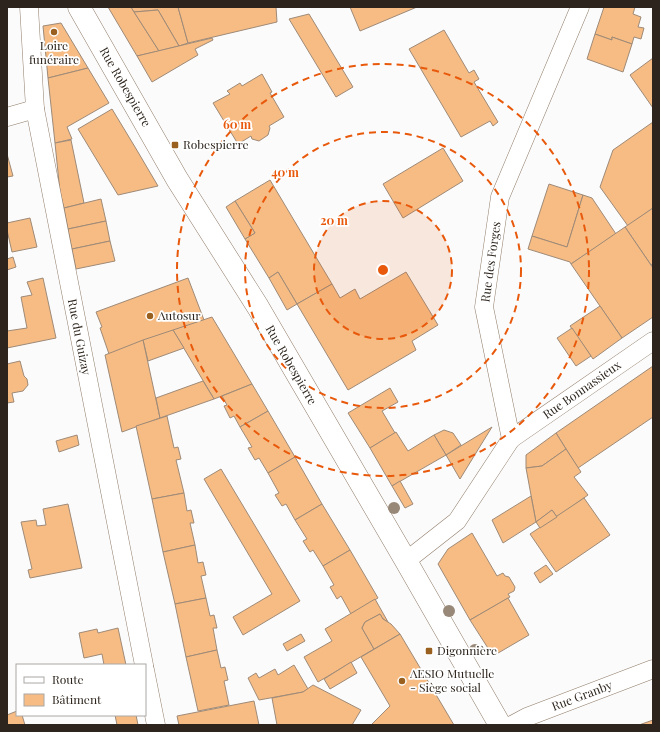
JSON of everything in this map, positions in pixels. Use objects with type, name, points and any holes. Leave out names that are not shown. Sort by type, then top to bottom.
[{"type":"main road","name":"Rue Robespierre","points":[[79,7],[177,179],[258,307],[500,725]]},
{"type":"street","name":"Rue du Guizay","points":[[29,7],[35,109],[144,664]]},
{"type":"street","name":"Rue des Forges","points":[[511,438],[484,307],[500,197],[580,7]]},
{"type":"street","points":[[7,117],[35,109]]},
{"type":"street","name":"Rue Bonnassieux","points":[[511,438],[653,341]]},
{"type":"street","points":[[406,561],[457,522],[511,438]]},
{"type":"street","name":"Rue Granby","points":[[512,725],[527,717],[653,669]]},
{"type":"street","points":[[146,675],[156,725]]},
{"type":"building","points":[[108,7],[131,7],[159,51],[137,56]]},
{"type":"building","points":[[131,7],[178,7],[188,43],[179,46],[158,10],[134,12]]},
{"type":"building","points":[[178,7],[276,7],[277,22],[188,43]]},
{"type":"building","points":[[350,7],[417,7],[360,31]]},
{"type":"building","points":[[604,7],[635,7],[633,14],[641,17],[638,27],[644,28],[641,39],[634,37],[632,44],[612,37],[612,40],[595,34]]},
{"type":"building","points":[[158,10],[179,46],[159,51],[134,12]]},
{"type":"building","points":[[309,14],[353,87],[336,97],[289,19]]},
{"type":"building","points":[[61,23],[88,68],[48,78],[43,26]]},
{"type":"building","points":[[444,30],[469,73],[474,70],[479,79],[474,82],[498,122],[493,126],[490,121],[461,137],[409,49]]},
{"type":"building","points":[[595,34],[612,40],[612,37],[632,44],[623,72],[587,59]]},
{"type":"building","points":[[212,38],[213,40],[195,49],[198,55],[152,82],[137,56]]},
{"type":"building","points":[[653,58],[653,108],[630,75]]},
{"type":"building","points":[[88,68],[109,103],[67,127],[72,139],[55,143],[48,78]]},
{"type":"building","points":[[262,74],[272,92],[270,93],[284,117],[269,126],[270,128],[268,135],[259,141],[252,139],[251,136],[238,144],[213,103],[230,94],[227,91],[240,83],[242,86]]},
{"type":"building","points":[[112,109],[158,186],[118,195],[78,129]]},
{"type":"building","points":[[653,122],[653,208],[628,226],[600,187],[613,150]]},
{"type":"building","points":[[71,140],[84,203],[64,208],[60,192],[55,143]]},
{"type":"building","points":[[443,148],[463,181],[403,218],[383,184]]},
{"type":"building","points":[[7,154],[13,176],[7,177]]},
{"type":"building","points":[[270,180],[332,284],[297,304],[278,272],[269,278],[245,239],[255,233],[235,201]]},
{"type":"building","points":[[549,184],[583,195],[567,247],[532,236]]},
{"type":"building","points":[[583,195],[592,198],[616,234],[571,264],[570,262],[528,249],[532,236],[567,247]]},
{"type":"building","points":[[101,199],[106,221],[68,229],[64,208]]},
{"type":"building","points":[[235,201],[255,233],[245,239],[226,207]]},
{"type":"building","points":[[653,208],[653,264],[651,265],[625,227]]},
{"type":"building","points":[[30,218],[37,247],[12,252],[7,223]]},
{"type":"building","points":[[106,221],[110,241],[72,249],[68,229]]},
{"type":"building","points":[[625,227],[653,268],[653,317],[622,338],[571,264]]},
{"type":"building","points":[[110,241],[115,261],[76,269],[72,249]]},
{"type":"building","points":[[13,257],[16,267],[7,270],[7,259]]},
{"type":"building","points":[[278,272],[297,304],[287,310],[269,278]]},
{"type":"building","points":[[406,272],[438,325],[412,341],[416,350],[348,390],[297,304],[332,284],[340,298],[355,289],[360,299]]},
{"type":"building","points":[[43,278],[56,338],[7,348],[7,331],[27,328],[21,297],[32,295],[27,282]]},
{"type":"building","name":"Autosur","points":[[188,278],[204,320],[109,354],[100,328],[102,327],[96,312]]},
{"type":"building","points":[[600,306],[622,338],[593,359],[570,326]]},
{"type":"building","points":[[212,317],[252,384],[214,399],[173,330]]},
{"type":"building","points":[[572,328],[591,356],[576,366],[557,338]]},
{"type":"building","points":[[173,330],[184,348],[148,361],[143,340]]},
{"type":"building","points":[[143,340],[160,418],[122,432],[105,355]]},
{"type":"building","points":[[20,361],[28,385],[23,391],[12,393],[14,402],[7,403],[7,364]]},
{"type":"building","points":[[653,366],[653,417],[578,468],[556,433]]},
{"type":"building","points":[[203,381],[214,399],[160,418],[156,398]]},
{"type":"building","points":[[252,384],[268,411],[240,427],[234,416],[230,418],[224,406],[227,405],[222,396]]},
{"type":"building","points":[[390,388],[398,402],[382,411],[395,433],[370,448],[348,413]]},
{"type":"building","points":[[268,411],[295,457],[268,473],[259,458],[255,460],[248,448],[252,447],[240,427]]},
{"type":"building","points":[[167,416],[174,448],[178,447],[181,459],[176,460],[184,493],[152,499],[136,426]]},
{"type":"building","points":[[492,427],[479,448],[460,479],[446,455]]},
{"type":"building","points":[[444,430],[453,433],[461,445],[446,455],[434,435]]},
{"type":"building","points":[[396,432],[408,451],[434,435],[446,455],[392,486],[370,448]]},
{"type":"building","points":[[556,433],[566,449],[542,466],[526,468],[526,455]]},
{"type":"building","points":[[77,435],[79,445],[59,452],[56,441]]},
{"type":"building","points":[[566,449],[581,472],[574,477],[588,495],[557,517],[552,510],[536,522],[526,468],[542,466]]},
{"type":"building","points":[[295,457],[322,504],[295,520],[286,504],[282,506],[275,495],[279,493],[268,473]]},
{"type":"building","points":[[221,469],[300,601],[243,635],[233,617],[272,594],[204,479]]},
{"type":"building","points":[[400,481],[413,504],[405,508],[392,486]]},
{"type":"building","points":[[184,493],[187,511],[191,510],[194,523],[190,523],[195,545],[163,552],[152,499]]},
{"type":"building","points":[[531,496],[536,522],[503,543],[492,520]]},
{"type":"building","points":[[584,498],[610,535],[556,572],[530,534]]},
{"type":"building","points":[[68,504],[82,568],[30,578],[28,570],[32,569],[21,522],[36,520],[37,526],[46,525],[43,509]]},
{"type":"building","points":[[322,504],[350,550],[323,566],[313,550],[310,552],[303,541],[307,539],[295,520]]},
{"type":"building","points":[[552,510],[557,517],[540,528],[536,522]]},
{"type":"building","points":[[472,533],[497,576],[503,573],[505,576],[509,577],[515,587],[514,591],[508,594],[510,597],[470,620],[438,564],[448,549]]},
{"type":"building","points":[[195,545],[198,563],[203,562],[206,575],[201,576],[206,598],[175,604],[163,552]]},
{"type":"building","points":[[350,550],[378,598],[351,614],[341,596],[337,599],[330,587],[334,585],[323,566]]},
{"type":"building","points":[[546,565],[553,574],[540,583],[534,573]]},
{"type":"building","points":[[206,598],[210,616],[214,615],[217,628],[213,628],[217,650],[186,657],[175,604]]},
{"type":"building","points":[[508,598],[529,635],[493,656],[470,620]]},
{"type":"building","points":[[375,599],[388,622],[383,619],[380,614],[365,622],[362,628],[374,649],[318,682],[304,657],[332,641],[325,629]]},
{"type":"building","points":[[380,614],[383,619],[391,624],[400,634],[374,649],[362,628],[365,622]]},
{"type":"building","points":[[118,628],[126,664],[104,664],[102,654],[84,658],[79,633],[97,629],[98,633]]},
{"type":"building","points":[[301,634],[305,641],[287,651],[283,644]]},
{"type":"building","name":"AESIO Mutuelle - Siège social","points":[[400,634],[454,725],[371,725],[390,706],[361,657]]},
{"type":"building","points":[[217,650],[221,668],[225,667],[228,680],[224,681],[229,705],[198,711],[186,657]]},
{"type":"building","points":[[351,662],[357,673],[330,689],[324,679]]},
{"type":"building","points":[[294,665],[308,689],[303,692],[259,700],[248,678],[256,673],[259,678],[275,669],[278,675]]},
{"type":"building","points":[[313,685],[361,710],[352,725],[277,725],[272,698],[303,692]]},
{"type":"building","points":[[254,701],[259,725],[179,725],[177,716]]},
{"type":"building","points":[[16,711],[16,716],[22,716],[25,725],[7,725],[7,715]]},
{"type":"building","points":[[115,716],[136,716],[138,725],[117,725]]},
{"type":"building","points":[[653,720],[653,725],[639,725]]},
{"type":"place","name":"Loire funéraire","points":[[54,32]]},
{"type":"place","name":"Robespierre","points":[[175,145]]},
{"type":"place","name":"Autosur","points":[[150,316]]},
{"type":"place","name":"Digonnière","points":[[429,651]]},
{"type":"place","name":"AESIO Mutuelle - Siège social","points":[[402,681]]}]
